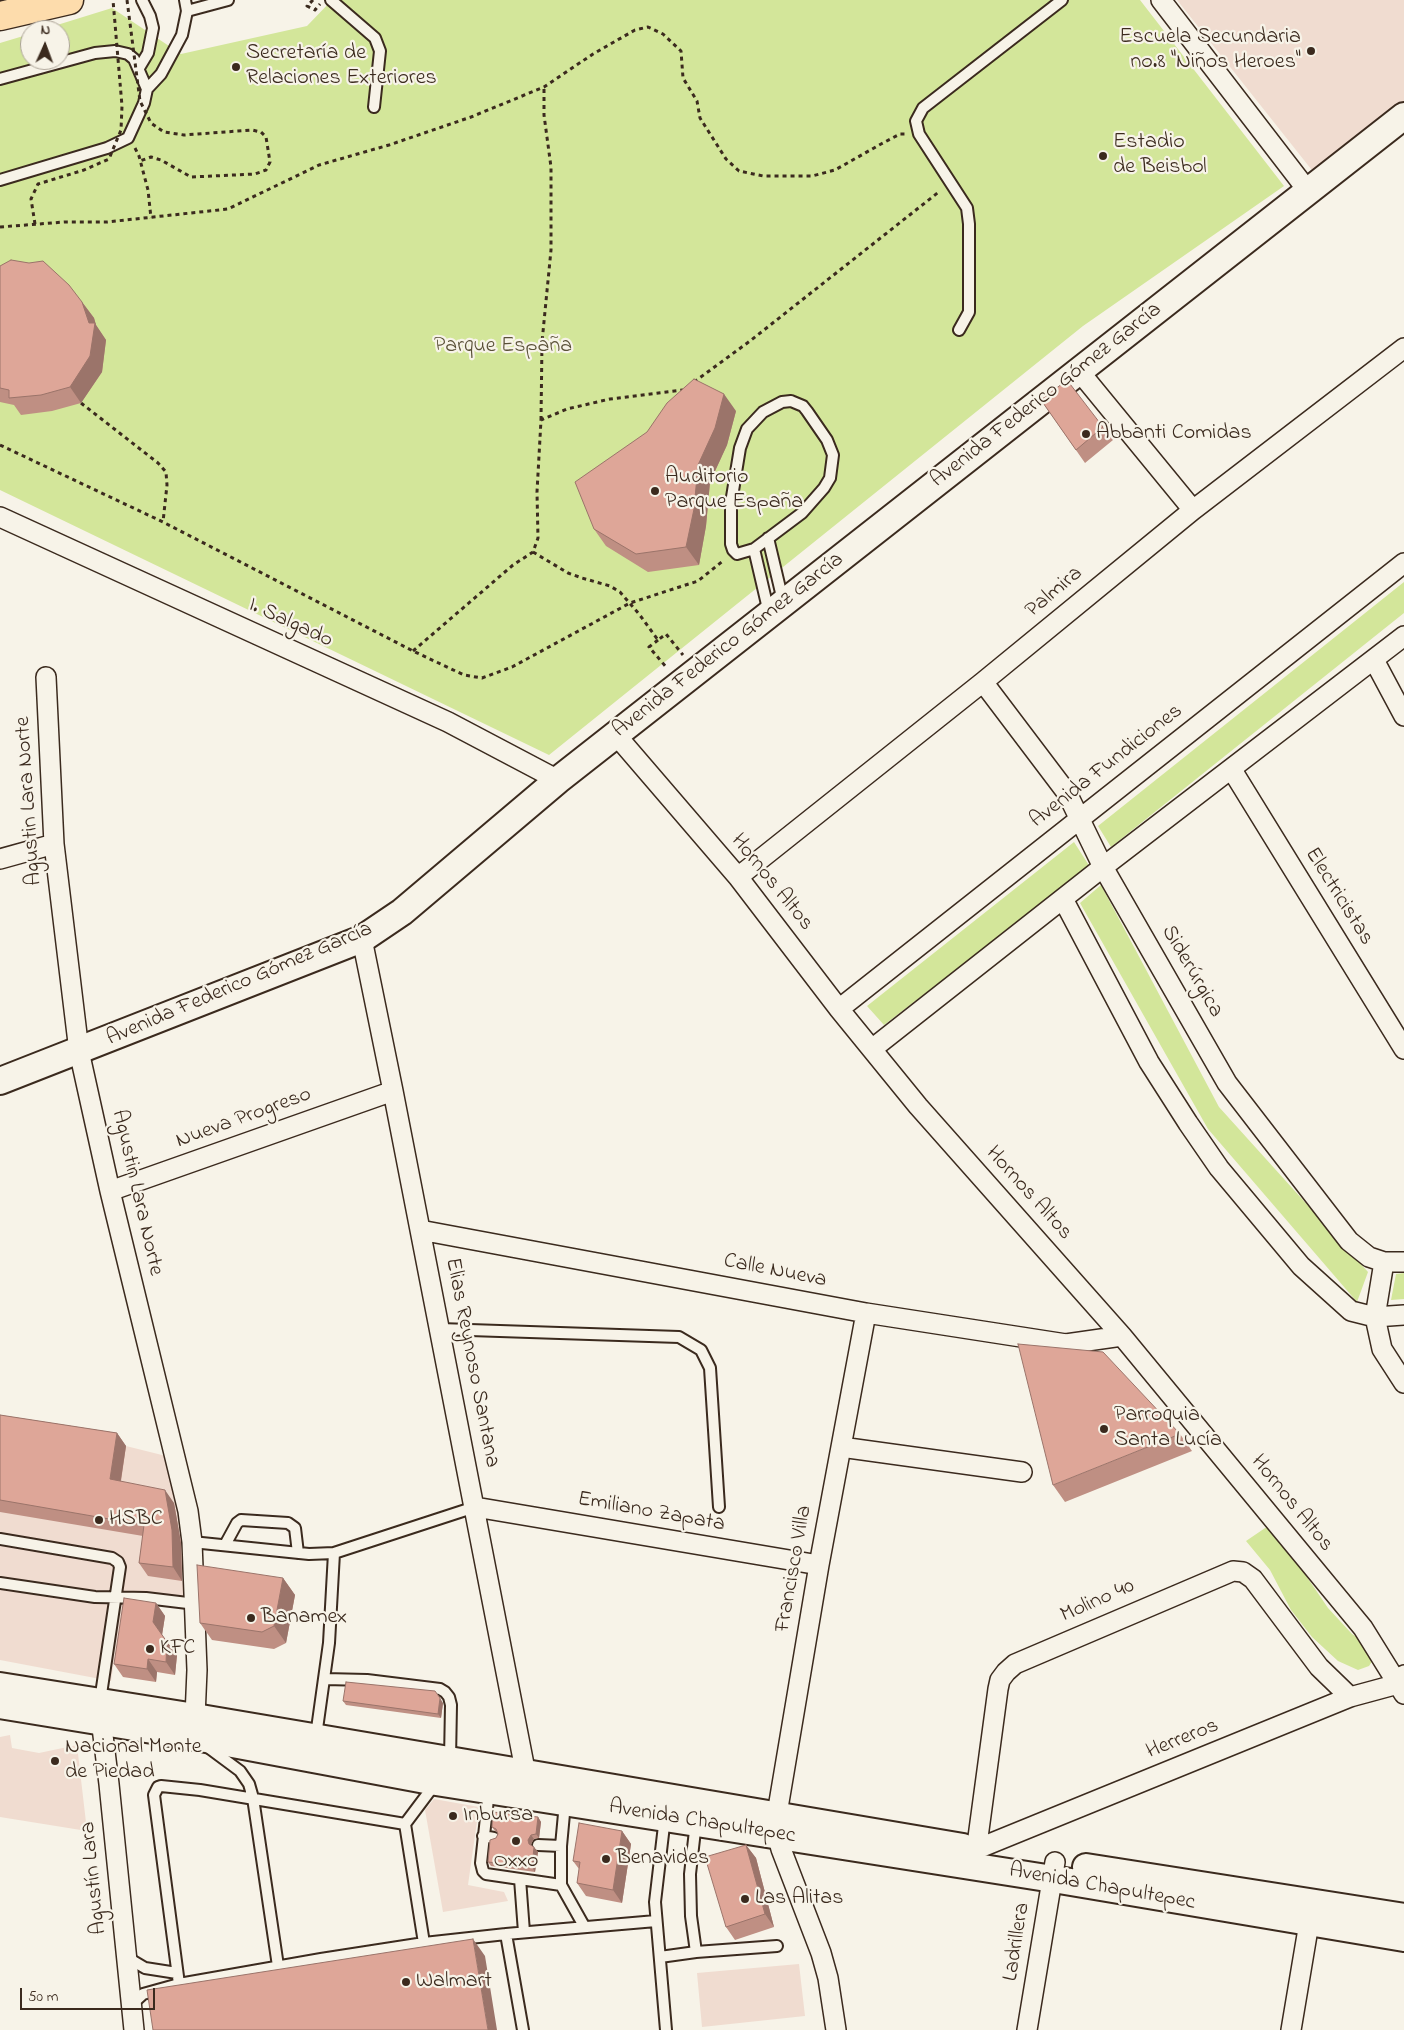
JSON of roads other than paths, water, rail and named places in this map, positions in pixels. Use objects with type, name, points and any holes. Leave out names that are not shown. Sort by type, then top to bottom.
[{"type":"highway","points":[[6,16],[69,0]]},
{"type":"main road","name":"Avenida Federico Gómez García","points":[[0,1081],[362,939],[402,912],[558,780],[1404,116]]},
{"type":"main road","points":[[0,1686],[100,1712],[195,1727]]},
{"type":"main road","name":"Avenida Chapultepec","points":[[0,1706],[100,1712],[156,1731],[195,1727],[314,1749],[378,1772],[436,1782],[491,1778],[777,1824],[1311,1913],[1404,1938]]},
{"type":"main road","points":[[314,1749],[450,1760],[491,1778]]},
{"type":"main road","points":[[378,1772],[434,1770],[442,1767],[450,1760]]},
{"type":"main road","points":[[1311,1913],[1404,1917]]},
{"type":"street","points":[[1161,0],[1308,191]]},
{"type":"street","name":"Palmira","points":[[738,877],[983,682],[1193,510],[1404,348]]},
{"type":"street","points":[[1080,371],[1193,510]]},
{"type":"street","name":"I. Salgado","points":[[0,517],[448,722],[558,780]]},
{"type":"street","name":"Avenida Fundiciones","points":[[839,1009],[1404,563]]},
{"type":"street","points":[[872,1049],[1103,867],[1232,770],[1404,636]]},
{"type":"street","points":[[1374,660],[1404,716]]},
{"type":"street","name":"Agustin Lara Norte","points":[[46,677],[54,844],[79,1051],[110,1191],[188,1511],[196,1604],[197,1670],[195,1727]]},
{"type":"street","name":"Siderúrgica","points":[[983,682],[1067,793],[1103,867],[1226,1083],[1348,1241],[1368,1257],[1384,1262],[1404,1262]]},
{"type":"street","name":"Hornos Altos","points":[[616,735],[738,877],[839,1009],[925,1114],[1122,1336],[1363,1628],[1403,1684]]},
{"type":"street","name":"Electricistas","points":[[1232,770],[1404,1049]]},
{"type":"street","points":[[0,859],[54,844]]},
{"type":"street","points":[[1063,899],[1149,1062],[1188,1124],[1219,1168],[1301,1266],[1351,1310],[1375,1317],[1404,1315]]},
{"type":"street","name":"Elias Reynoso Santana","points":[[362,939],[475,1507],[528,1785]]},
{"type":"street","name":"Nueva Progreso","points":[[110,1191],[393,1091]]},
{"type":"street","name":"Calle Nueva","points":[[420,1230],[866,1313],[1066,1344],[1122,1336]]},
{"type":"street","points":[[1384,1262],[1375,1317],[1382,1349],[1404,1383]]},
{"type":"street","name":"Francisco Villa","points":[[777,1824],[819,1565],[866,1313]]},
{"type":"street","points":[[841,1446],[1022,1472]]},
{"type":"street","name":"Emiliano Zapata","points":[[475,1507],[819,1565]]},
{"type":"street","name":"Molino 40","points":[[976,1858],[998,1690],[1000,1680],[1006,1672],[1015,1664],[1224,1573],[1233,1571],[1243,1572],[1253,1580],[1319,1667],[1350,1697]]},
{"type":"street","name":"Herreros","points":[[976,1858],[1350,1697],[1403,1684]]},
{"type":"street","name":"Agustín Lara","points":[[100,1712],[128,1958],[134,2030]]},
{"type":"street","points":[[777,1824],[821,1953],[828,1978],[836,2030]]},
{"type":"street","name":"Ladrillera","points":[[1027,2030],[1054,1870]]},
{"type":"street","points":[[1291,2030],[1311,1913]]},
{"type":"lane","points":[[139,68],[148,53],[153,28],[150,16],[142,0]]},
{"type":"lane","points":[[146,89],[161,74],[179,42],[186,23],[187,11],[184,0]]},
{"type":"lane","points":[[187,11],[228,0]]},
{"type":"lane","points":[[331,0],[375,38],[380,51],[374,107]]},
{"type":"lane","points":[[959,330],[969,312],[967,208],[919,134],[916,121],[923,108],[1062,0]]},
{"type":"lane","points":[[0,79],[107,50],[128,54],[134,58],[146,89],[144,103],[128,138],[107,148],[0,180]]},
{"type":"lane","points":[[791,401],[803,406],[812,418],[827,440],[833,455],[833,461],[830,478],[824,488],[802,513],[768,538],[754,549],[740,554],[734,552],[731,544],[731,503],[738,455],[747,429],[753,421],[763,412],[782,402],[791,401]]},
{"type":"lane","points":[[768,538],[776,608]]},
{"type":"lane","points":[[754,549],[776,608]]},
{"type":"lane","points":[[440,1330],[679,1337],[701,1350],[710,1368],[719,1507]]},
{"type":"lane","points":[[192,1542],[318,1555],[334,1553],[475,1507]]},
{"type":"lane","points":[[225,1545],[241,1520],[288,1523],[295,1528],[298,1553]]},
{"type":"lane","points":[[0,1539],[112,1558],[118,1562],[120,1567],[100,1712]]},
{"type":"lane","points":[[314,1749],[329,1643],[334,1553]]},
{"type":"lane","points":[[0,1583],[95,1597],[146,1598],[196,1604]]},
{"type":"lane","points":[[325,1679],[366,1680],[440,1689],[445,1692],[449,1697],[451,1705],[450,1760]]},
{"type":"lane","points":[[195,1727],[240,1770],[249,1784],[253,1798],[278,1966]]},
{"type":"lane","points":[[491,1778],[489,1837],[481,1863],[483,1871],[486,1874],[561,1884]]},
{"type":"lane","points":[[424,1943],[405,1824],[436,1782]]},
{"type":"lane","points":[[178,1978],[155,1791],[161,1786],[253,1798],[405,1824]]},
{"type":"lane","points":[[567,1791],[561,1846],[561,1884],[584,1926]]},
{"type":"lane","points":[[666,2030],[656,1921],[656,1884],[667,1807]]},
{"type":"lane","points":[[696,1952],[691,1916],[690,1874],[698,1812]]},
{"type":"lane","points":[[538,1845],[561,1846]]},
{"type":"lane","points":[[520,1879],[524,1932]]},
{"type":"lane","points":[[132,2004],[143,1994],[178,1978],[278,1966],[424,1943],[584,1926],[656,1921]]},
{"type":"lane","points":[[506,1934],[523,2030]]},
{"type":"lane","points":[[660,1957],[696,1952],[776,1946]]},
{"type":"lane","points":[[128,1958],[145,1968],[178,1978]]},
{"type":"place","name":"Escuela Secundaria no.8 \"Niños Heroes\"","points":[[1311,51]]},
{"type":"place","name":"Secretaría de Relaciones Exteriores","points":[[236,67]]},
{"type":"place","name":"Estadio de Beisbol","points":[[1103,156]]},
{"type":"place","name":"Abbanti Comidas","points":[[1086,434]]},
{"type":"place","name":"Auditorio Parque España","points":[[655,491]]},
{"type":"place","name":"Parroquia Santa Lucía","points":[[1104,1429]]},
{"type":"place","name":"HSBC","points":[[99,1520]]},
{"type":"place","name":"Banamex","points":[[251,1618]]},
{"type":"place","name":"KFC","points":[[150,1649]]},
{"type":"place","name":"Nacional Monte de Piedad","points":[[55,1761]]},
{"type":"place","name":"Inbursa","points":[[453,1816]]},
{"type":"place","name":"Oxxo","points":[[516,1841]]},
{"type":"place","name":"Benavides","points":[[606,1859]]},
{"type":"place","name":"Las Alitas","points":[[745,1899]]},
{"type":"place","name":"Walmart","points":[[406,1982]]},
{"type":"park label","name":"Parque España","points":[[503,347]]}]
